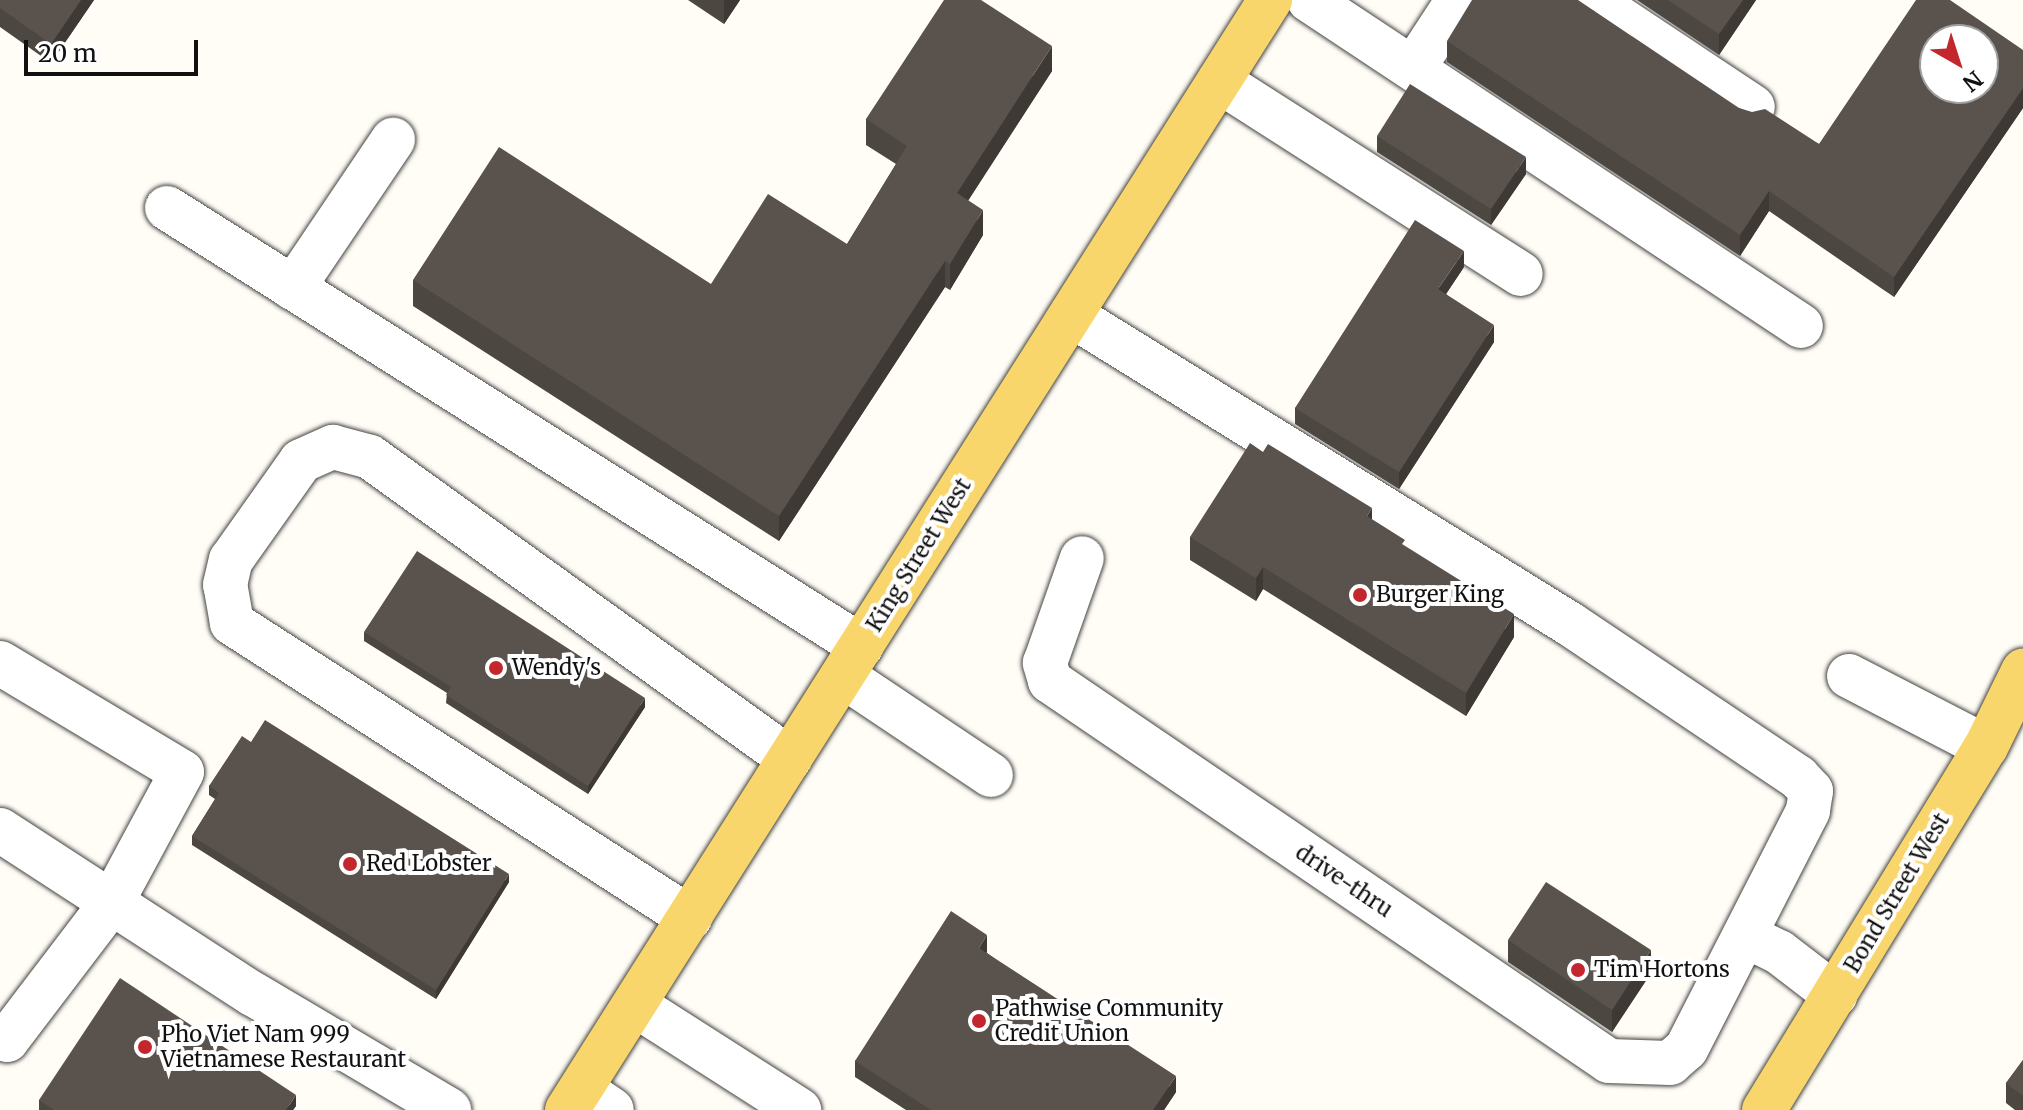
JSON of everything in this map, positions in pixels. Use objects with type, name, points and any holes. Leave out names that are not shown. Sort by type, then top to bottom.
[{"type":"main road","name":"King Street West","points":[[587,1103],[635,1005],[1270,0]]},
{"type":"main road","name":"Bond Street West","points":[[1764,1110],[1986,747],[2023,671]]},
{"type":"lane","points":[[1309,0],[1801,326]]},
{"type":"lane","points":[[1414,67],[1458,0]]},
{"type":"lane","points":[[1592,0],[1753,107]]},
{"type":"lane","points":[[1211,93],[1366,208]]},
{"type":"lane","points":[[1211,93],[1521,274]]},
{"type":"lane","points":[[293,288],[393,140]]},
{"type":"lane","points":[[167,208],[293,288],[852,661],[991,775]]},
{"type":"lane","name":"drive-thru","points":[[1071,315],[1570,624],[1798,777],[1811,791],[1808,811],[1686,1049],[1670,1063],[1609,1061],[1050,681],[1045,663],[1082,558]]},
{"type":"lane","points":[[690,918],[232,623],[225,585],[231,560],[301,461],[333,447],[370,457],[790,759]]},
{"type":"lane","points":[[0,663],[182,772],[112,902],[7,1040],[0,1036]]},
{"type":"lane","points":[[1849,676],[1986,747]]},
{"type":"lane","points":[[0,830],[253,994],[449,1110]]},
{"type":"lane","points":[[1746,936],[1779,952],[1835,995]]},
{"type":"lane","points":[[635,1005],[799,1110]]},
{"type":"building","points":[[0,0],[81,0],[51,44],[0,8]]},
{"type":"building","points":[[944,0],[981,0],[1052,46],[957,193],[983,210],[950,264],[945,261],[779,516],[413,280],[499,147],[711,284],[768,194],[847,244],[907,146],[866,119]]},
{"type":"building","points":[[1472,0],[1578,0],[1739,108],[1752,112],[1765,109],[1819,144],[1916,0],[1950,0],[1985,24],[1919,24],[1919,104],[1999,104],[1999,34],[2023,50],[2023,88],[1894,277],[1769,191],[1740,235],[1447,41]]},
{"type":"building","points":[[1668,0],[1743,0],[1719,34]]},
{"type":"building","points":[[1410,84],[1526,157],[1491,209],[1377,136]]},
{"type":"building","points":[[1415,220],[1464,251],[1438,289],[1494,325],[1399,472],[1295,408]]},
{"type":"building","name":"Burger King","points":[[1250,443],[1263,452],[1268,444],[1372,508],[1367,516],[1405,540],[1402,544],[1514,614],[1466,693],[1263,567],[1256,578],[1190,537]]},
{"type":"building","name":"Wendy's","points":[[417,551],[645,698],[588,786],[446,695],[451,687],[364,632]]},
{"type":"building","name":"Red Lobster","points":[[265,720],[509,874],[436,990],[192,836],[219,793],[209,786],[242,736],[251,742]]},
{"type":"building","name":"Tim Hortons","points":[[1546,882],[1651,950],[1612,1010],[1508,940]]},
{"type":"building","name":"Pathwise Community Credit Union","points":[[951,911],[987,935],[979,948],[1176,1076],[1153,1110],[931,1110],[855,1061]]},
{"type":"building","name":"Pho Viet Nam 999 Vietnamese Restaurant","points":[[120,978],[296,1095],[286,1110],[54,1110],[39,1100]]},
{"type":"building","points":[[2023,1060],[2023,1096],[2006,1083]]},
{"type":"place","name":"Burger King","points":[[1360,595]]},
{"type":"place","name":"Wendy's","points":[[496,668]]},
{"type":"place","name":"Red Lobster","points":[[350,864]]},
{"type":"place","name":"Tim Hortons","points":[[1578,970]]},
{"type":"place","name":"Pathwise Community Credit Union","points":[[979,1021]]},
{"type":"place","name":"Pho Viet Nam 999 Vietnamese Restaurant","points":[[145,1047]]}]
